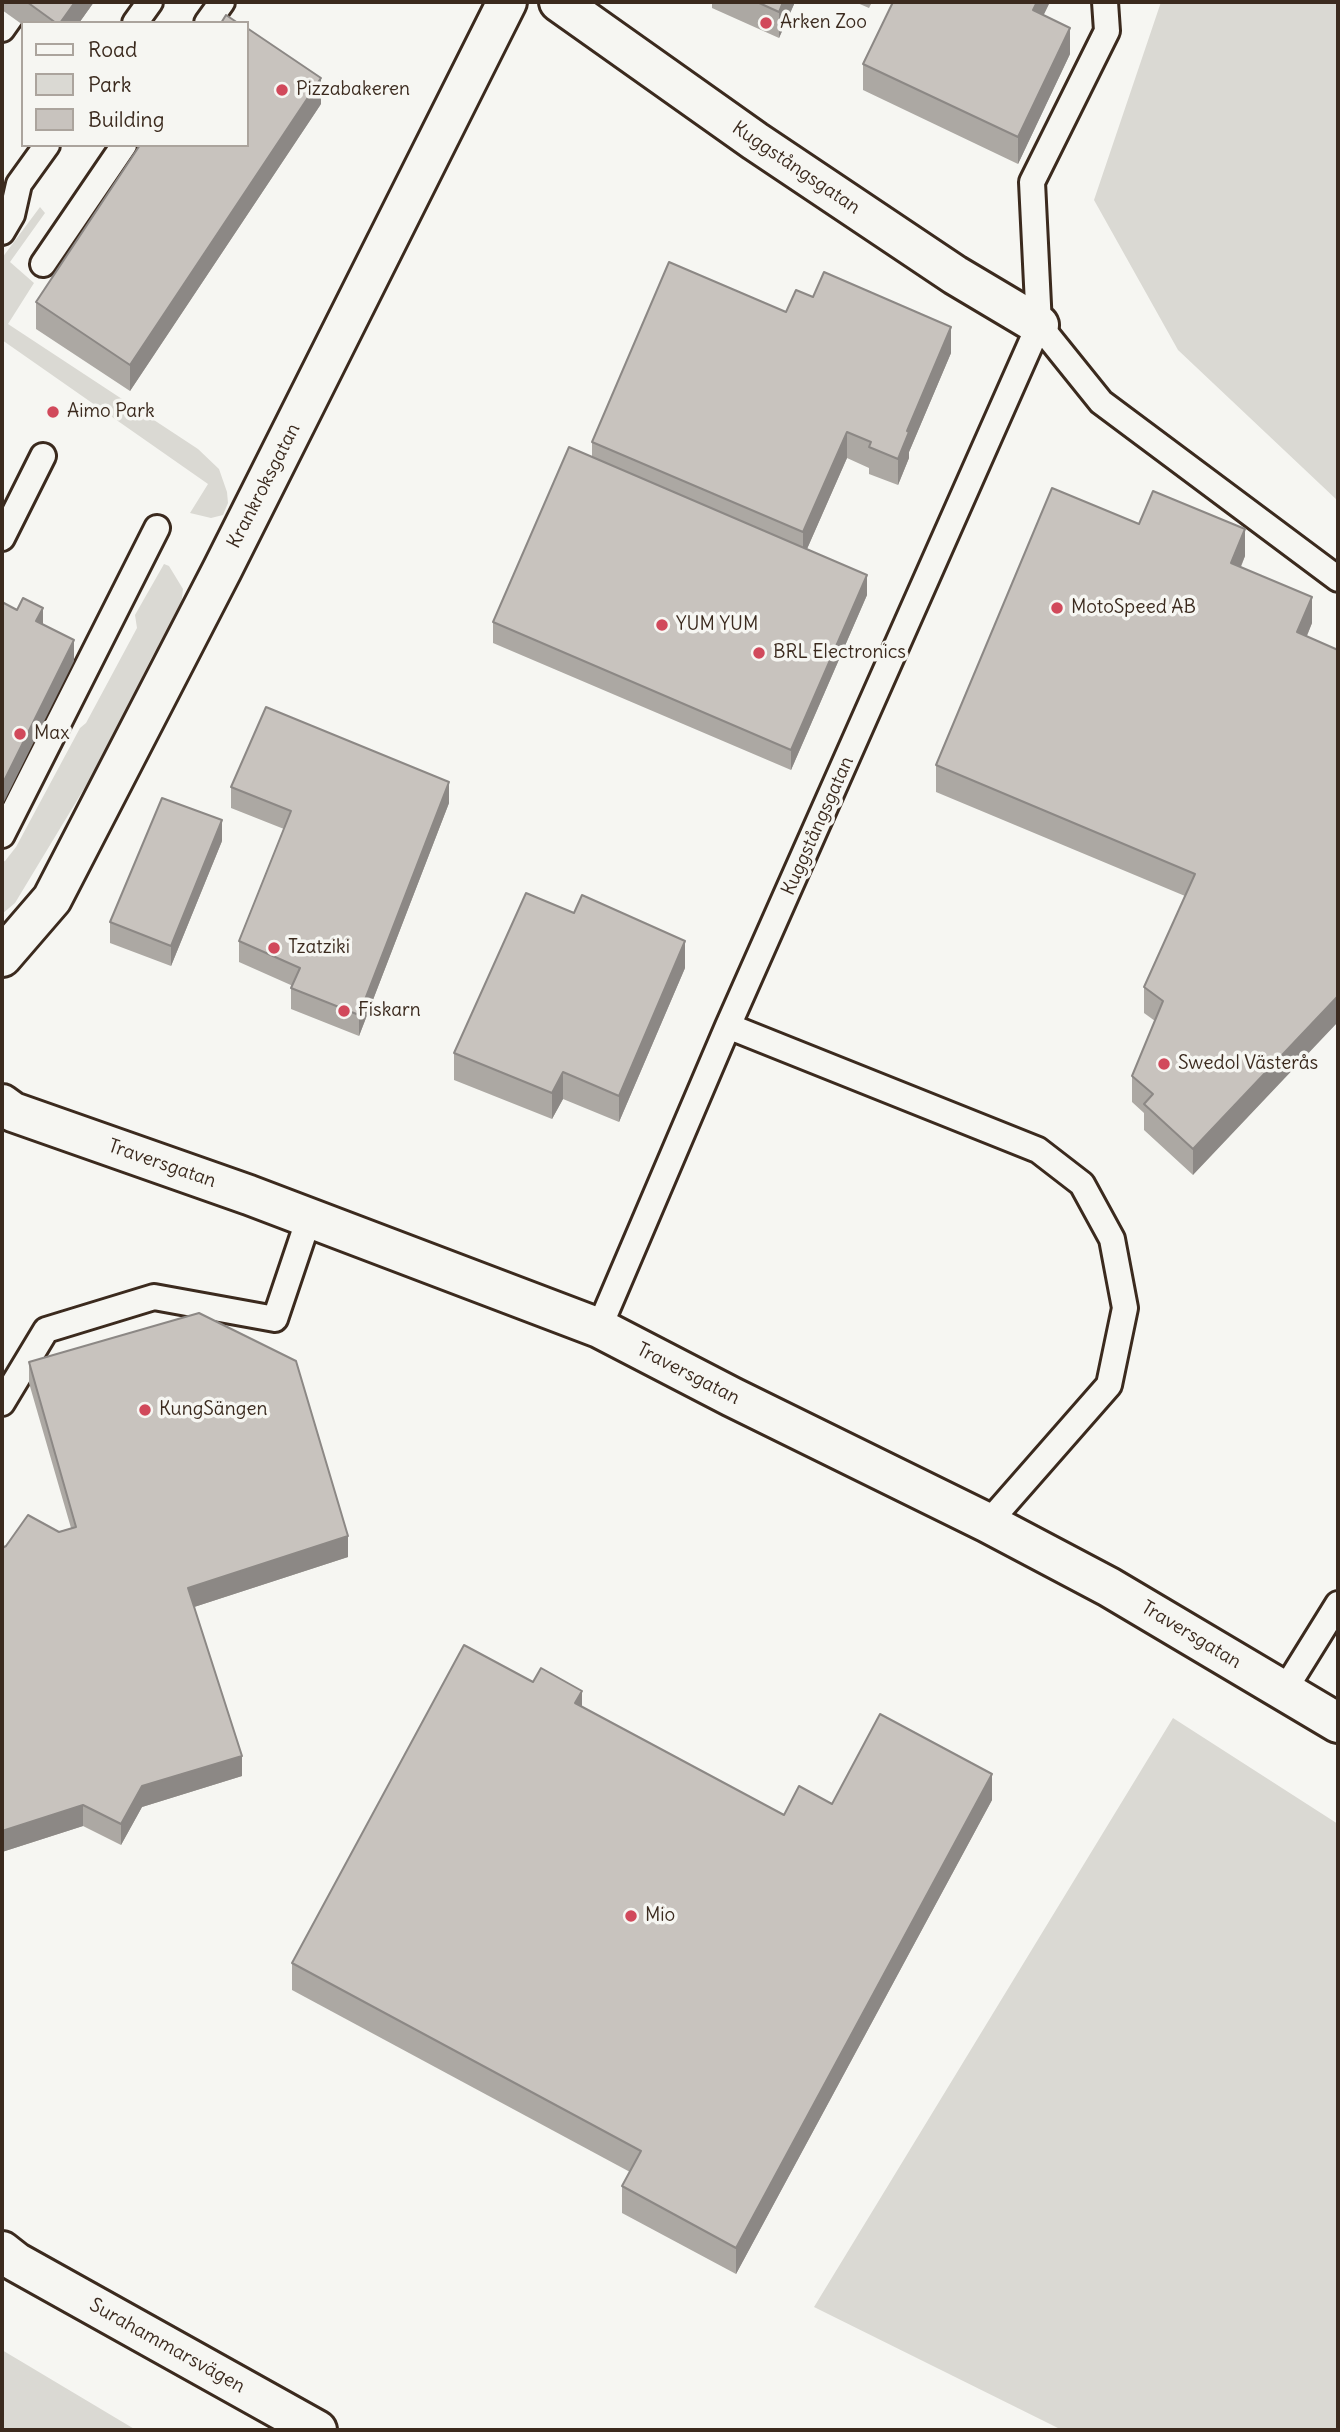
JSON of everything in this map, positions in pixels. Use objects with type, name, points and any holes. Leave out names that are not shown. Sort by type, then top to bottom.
[{"type":"street","name":"Krankroksgatan","points":[[2,957],[52,899],[222,570],[507,2]]},
{"type":"street","name":"Kuggstångsgatan","points":[[559,2],[755,141],[955,275],[1039,325]]},
{"type":"street","name":"Traversgatan","points":[[2,1104],[13,1112],[309,1218],[599,1328],[744,1403],[988,1522],[1109,1587],[1338,1723]]},
{"type":"street","name":"Surahammarsvägen","points":[[7,2257],[317,2430]]},
{"type":"lane","points":[[2,29],[21,2]]},
{"type":"lane","points":[[136,21],[150,2]]},
{"type":"lane","points":[[208,21],[222,2]]},
{"type":"lane","name":"Kuggstångsgatan","points":[[599,1328],[729,1026],[1039,325],[1031,181],[1107,31],[1105,2]]},
{"type":"lane","points":[[2,232],[12,215],[10,186],[45,147]]},
{"type":"lane","points":[[43,264],[123,147]]},
{"type":"lane","name":"Kuggstångsgatan","points":[[1039,325],[1101,402],[1338,579]]},
{"type":"lane","points":[[2,537],[43,456]]},
{"type":"lane","points":[[2,835],[157,528]]},
{"type":"lane","points":[[729,1026],[1038,1150],[1082,1184],[1112,1239],[1125,1308],[1109,1385],[988,1522]]},
{"type":"lane","points":[[2,1403],[46,1330],[154,1297],[275,1319],[309,1218]]},
{"type":"lane","points":[[1284,1691],[1338,1604]]},
{"type":"green space","points":[[1161,2],[1338,2],[1338,501],[1178,350],[1094,200]]},
{"type":"green space","points":[[40,207],[45,213],[10,262],[34,283],[8,324],[198,449],[219,469],[228,503],[223,515],[211,518],[190,513],[208,484],[2,340],[2,258]]},
{"type":"green space","points":[[164,564],[169,566],[183,589],[181,607],[152,657],[99,764],[15,903],[2,914],[2,862],[16,847],[80,728],[86,723],[137,628],[135,615]]},
{"type":"green space","points":[[1173,1718],[1338,1824],[1338,2430],[1062,2430],[814,2307]]},
{"type":"green space","points":[[2,2350],[136,2430],[2,2430]]},
{"type":"building","points":[[27,2],[75,2],[61,21],[53,21]]},
{"type":"building","points":[[757,2],[783,2],[779,12]]},
{"type":"building","points":[[893,2],[1037,2],[1033,10],[1070,28],[1018,137],[863,64]]},
{"type":"building","points":[[226,15],[235,21],[222,21]]},
{"type":"building","points":[[248,29],[321,78],[130,365],[36,302],[139,147],[248,147]]},
{"type":"building","points":[[669,262],[786,312],[796,290],[813,297],[824,272],[951,327],[898,459],[869,447],[871,442],[847,432],[803,532],[592,442]]},
{"type":"building","points":[[569,447],[867,575],[791,750],[493,622]]},
{"type":"building","points":[[1052,488],[1139,524],[1153,491],[1245,529],[1231,563],[1312,597],[1297,632],[1338,650],[1338,996],[1193,1149],[1144,1104],[1153,1094],[1132,1076],[1163,1001],[1144,987],[1195,874],[936,765]]},
{"type":"building","name":"Max","points":[[23,598],[43,608],[36,621],[74,640],[2,785],[2,602],[17,610]]},
{"type":"building","points":[[266,707],[449,782],[359,1015],[291,988],[300,968],[239,941],[291,811],[231,787]]},
{"type":"building","points":[[162,798],[222,820],[171,946],[110,922]]},
{"type":"building","points":[[526,893],[574,913],[582,895],[685,941],[619,1096],[563,1072],[552,1093],[454,1053]]},
{"type":"building","points":[[199,1313],[296,1361],[348,1536],[188,1588],[242,1756],[142,1786],[121,1824],[83,1805],[2,1831],[2,1548],[28,1515],[59,1532],[76,1527],[29,1362]]},
{"type":"building","name":"Mio","points":[[464,1645],[533,1682],[541,1668],[582,1691],[575,1703],[784,1815],[799,1786],[832,1804],[880,1714],[992,1774],[736,2248],[622,2186],[641,2151],[292,1963]]},
{"type":"place","name":"Arken Zoo","points":[[766,23]]},
{"type":"place","name":"Pizzabakeren","points":[[282,90]]},
{"type":"place","name":"Aimo Park","points":[[53,412]]},
{"type":"place","name":"MotoSpeed AB","points":[[1057,608]]},
{"type":"place","name":"YUM YUM","points":[[662,625]]},
{"type":"place","name":"BRL Electronics","points":[[759,653]]},
{"type":"place","name":"Max","points":[[20,734]]},
{"type":"place","name":"Tzatziki","points":[[274,948]]},
{"type":"place","name":"Fiskarn","points":[[344,1011]]},
{"type":"place","name":"Swedol Västerås","points":[[1164,1064]]},
{"type":"place","name":"KungSängen","points":[[145,1410]]},
{"type":"place","name":"Mio","points":[[631,1916]]}]
